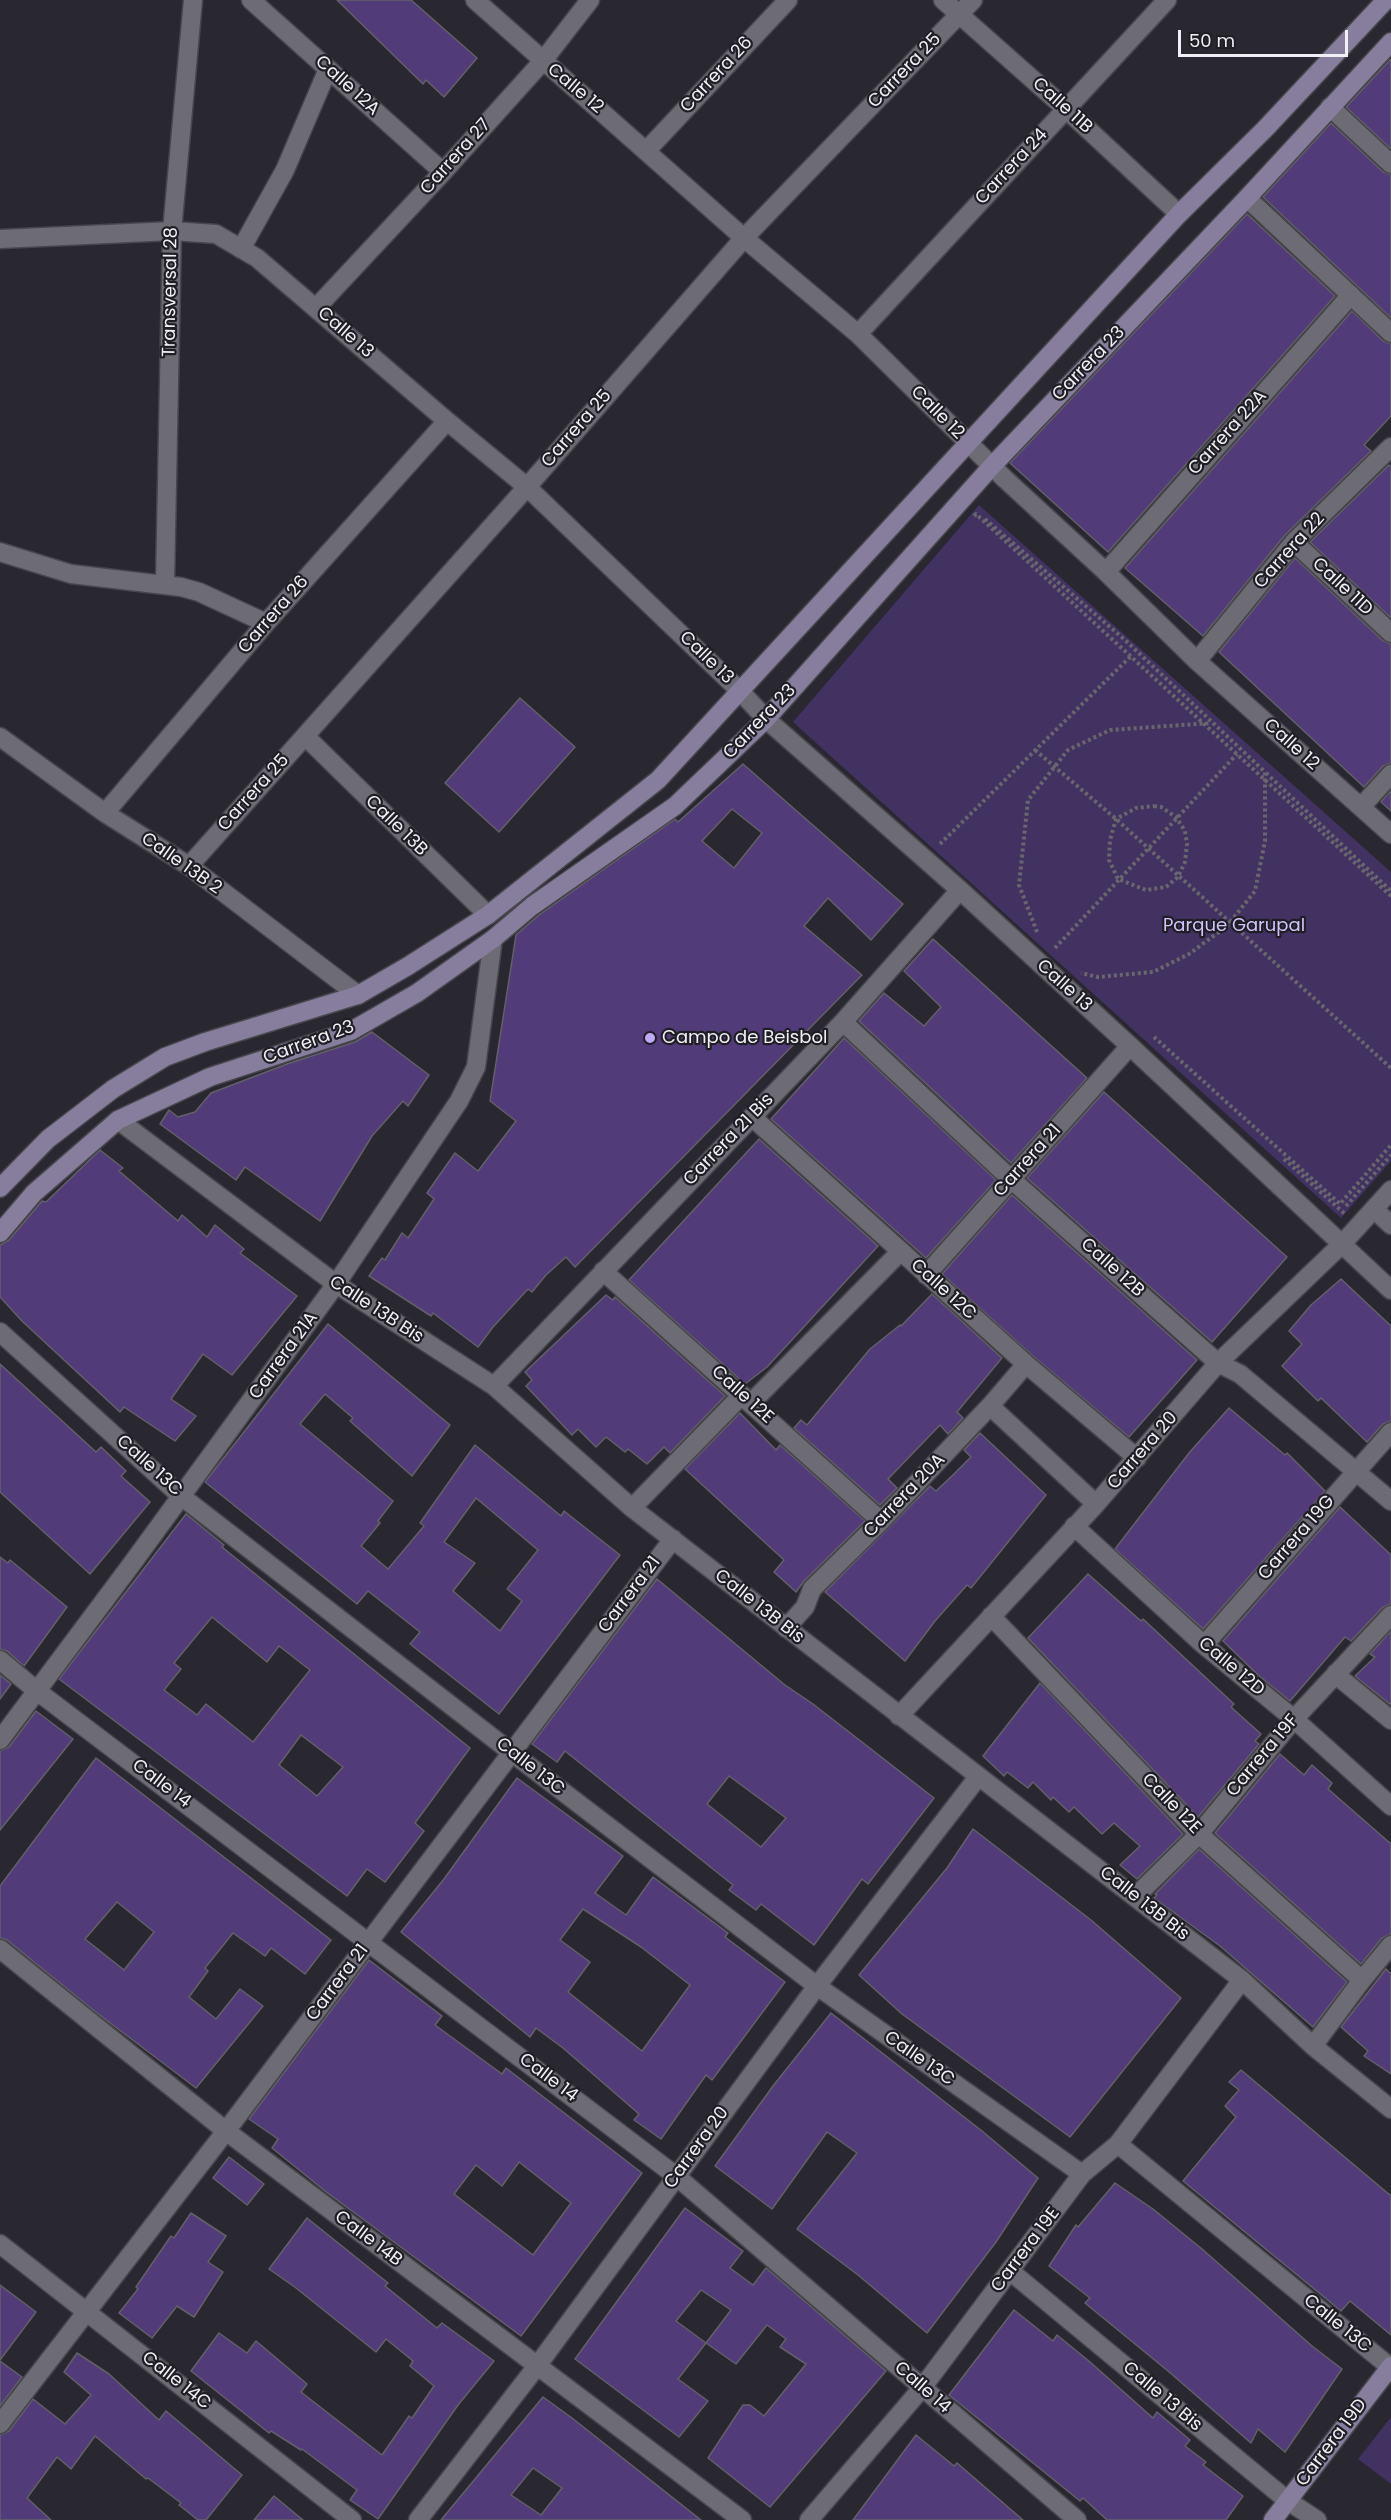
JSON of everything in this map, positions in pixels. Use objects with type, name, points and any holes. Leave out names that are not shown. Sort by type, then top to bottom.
[{"type":"main road","name":"Carrera 23","points":[[0,1188],[48,1139],[113,1089],[165,1057],[205,1042],[358,995],[488,915],[658,780],[1179,214],[1265,129],[1386,0]]},
{"type":"main road","name":"Carrera 23","points":[[0,1233],[34,1193],[118,1120],[210,1077],[351,1031],[417,993],[493,939],[532,906],[675,806],[766,719],[992,466],[1247,198],[1391,42]]},
{"type":"main road","name":"Carrera 19D","points":[[1273,2520],[1391,2367]]},
{"type":"street","name":"Transversal 28","points":[[165,584],[172,231],[193,0]]},
{"type":"street","name":"Calle 12A","points":[[251,0],[443,172]]},
{"type":"street","name":"Calle 12","points":[[475,0],[542,62],[647,150],[744,238],[858,334],[968,444],[1106,572],[1197,661],[1391,834]]},
{"type":"street","name":"Carrera 27","points":[[316,308],[542,62],[590,0]]},
{"type":"street","name":"Carrera 26","points":[[647,150],[788,0]]},
{"type":"street","name":"Calle 11B","points":[[944,0],[1179,214]]},
{"type":"street","name":"Carrera 25","points":[[189,866],[744,238],[973,0]]},
{"type":"street","name":"Carrera 24","points":[[858,334],[1167,0]]},
{"type":"street","points":[[241,249],[285,170],[328,69]]},
{"type":"street","points":[[1330,107],[1391,164]]},
{"type":"street","points":[[1247,198],[1391,333]]},
{"type":"street","name":"Calle 13","points":[[0,239],[172,231],[216,234],[257,258],[447,421],[527,486],[766,719],[960,890],[1391,1290]]},
{"type":"street","name":"Carrera 22A","points":[[1106,572],[1351,295]]},
{"type":"street","name":"Carrera 26","points":[[105,813],[266,623],[447,421]]},
{"type":"street","name":"Carrera 22","points":[[1197,661],[1294,542],[1391,447]]},
{"type":"street","name":"Calle 11D","points":[[1294,542],[1391,633]]},
{"type":"street","points":[[0,552],[71,574],[165,584],[199,592],[266,623]]},
{"type":"street","name":"Calle 13B","points":[[305,736],[488,915]]},
{"type":"street","name":"Calle 13B 2","points":[[0,737],[105,813],[189,866],[358,995]]},
{"type":"street","points":[[1361,807],[1391,774]]},
{"type":"street","name":"Carrera 21 Bis","points":[[494,1386],[843,1022],[960,890]]},
{"type":"street","name":"Carrera 21A","points":[[0,1740],[336,1284],[459,1101],[476,1067],[493,939]]},
{"type":"street","name":"Calle 12B","points":[[843,1022],[1011,1179],[1218,1363],[1240,1374],[1391,1502]]},
{"type":"street","name":"Carrera 21","points":[[926,1275],[1130,1046]]},
{"type":"street","name":"Calle 12C","points":[[752,1117],[1026,1364],[1137,1458]]},
{"type":"street","name":"Calle 13B Bis","points":[[118,1120],[336,1284],[494,1386],[632,1508],[1242,1980],[1313,2046],[1391,2109]]},
{"type":"street","name":"Carrera 20","points":[[899,1716],[1096,1504],[1218,1363],[1342,1244],[1391,1190]]},
{"type":"street","points":[[1374,1209],[1391,1225]]},
{"type":"street","points":[[632,1508],[901,1251]]},
{"type":"street","name":"Calle 12E","points":[[603,1270],[881,1521]]},
{"type":"street","name":"Calle 13C","points":[[0,1332],[181,1496],[816,1986],[1082,2174]]},
{"type":"street","name":"Carrera 20A","points":[[786,1628],[805,1607],[812,1589],[881,1521],[990,1406],[1026,1364]]},
{"type":"street","points":[[990,1406],[1096,1504]]},
{"type":"street","name":"Carrera 19G","points":[[1204,1645],[1391,1432]]},
{"type":"street","name":"Calle 12D","points":[[1074,1526],[1204,1645],[1294,1719],[1391,1806]]},
{"type":"street","name":"Carrera 21","points":[[0,2424],[226,2132],[673,1539]]},
{"type":"street","name":"Carrera 19F","points":[[1135,1897],[1199,1834],[1294,1719],[1391,1615]]},
{"type":"street","name":"Calle 12E","points":[[991,1616],[1199,1834],[1362,1980]]},
{"type":"street","name":"Calle 14","points":[[0,1660],[37,1691],[676,2176],[1077,2520]]},
{"type":"street","points":[[1336,1672],[1341,1679],[1391,1720]]},
{"type":"street","name":"Carrera 20","points":[[418,2520],[537,2367],[816,1986],[978,1776]]},
{"type":"street","points":[[1313,2046],[1391,1945]]},
{"type":"street","name":"Calle 14B","points":[[0,1949],[226,2132],[742,2520]]},
{"type":"street","name":"Carrera 19E","points":[[812,2519],[922,2388],[1082,2174],[1118,2144],[1242,1980]]},
{"type":"street","name":"Calle 13C","points":[[1118,2144],[1391,2367]]},
{"type":"street","name":"Calle 14C","points":[[0,2244],[352,2520]]},
{"type":"street","name":"Calle 13 Bis","points":[[1010,2271],[1288,2501],[1317,2520]]},
{"type":"path","points":[[963,499],[1125,640],[1391,893]]},
{"type":"path","points":[[969,522],[976,514],[1391,893]]},
{"type":"path","points":[[940,844],[1131,656]]},
{"type":"path","points":[[1036,931],[1020,885],[1028,800],[1068,750],[1110,730],[1211,723]]},
{"type":"path","points":[[1035,750],[1116,819],[1391,1068]]},
{"type":"path","points":[[1054,949],[1237,753]]},
{"type":"path","points":[[1083,974],[1098,977],[1153,972],[1190,954],[1229,923],[1256,891],[1265,841],[1265,772]]},
{"type":"path","points":[[1154,806],[1161,807],[1176,817],[1185,831],[1187,844],[1185,862],[1178,877],[1166,887],[1146,890],[1118,879],[1108,854],[1111,830],[1116,819],[1136,808],[1154,806]]},
{"type":"path","points":[[932,837],[948,851]]},
{"type":"path","points":[[1030,925],[1041,937]]},
{"type":"path","points":[[1047,943],[1062,954]]},
{"type":"path","points":[[1076,970],[1091,981]]},
{"type":"path","points":[[1146,1030],[1340,1204],[1391,1144]]},
{"type":"path","points":[[1342,1211],[1391,1155]]},
{"type":"green space","name":"Parque Garupal","points":[[979,505],[1391,872],[1391,1161],[1341,1218],[793,722]]},
{"type":"green space","points":[[1391,2417],[1391,2484],[1358,2459]]},
{"type":"building","points":[[337,0],[411,0],[477,58],[444,97],[426,80],[423,84]]},
{"type":"building","points":[[1391,59],[1391,149],[1346,107]]},
{"type":"building","points":[[1331,123],[1383,172],[1391,175],[1391,318],[1263,197]]},
{"type":"building","points":[[1247,214],[1335,296],[1108,552],[1010,463]]},
{"type":"building","points":[[1352,311],[1383,341],[1391,344],[1391,416],[1364,445],[1371,451],[1285,535],[1203,636],[1125,568]]},
{"type":"building","points":[[1389,465],[1391,467],[1391,618],[1310,542]]},
{"type":"building","points":[[1295,558],[1383,641],[1391,644],[1391,763],[1383,766],[1364,787],[1219,652]]},
{"type":"building","points":[[520,698],[575,747],[499,832],[445,783]]},
{"type":"building","name":"Campo de Beisbol","points":[[743,764],[903,904],[871,940],[828,898],[804,926],[862,975],[575,1267],[566,1257],[546,1275],[532,1292],[528,1289],[478,1347],[433,1313],[431,1316],[369,1276],[382,1258],[385,1260],[402,1233],[408,1238],[434,1199],[427,1193],[455,1153],[478,1171],[516,1121],[490,1101],[516,935],[539,915],[675,819],[678,822]],"holes":[[[732,809],[762,833],[734,868],[702,841]]]},
{"type":"building","points":[[1391,791],[1391,811],[1381,802]]},
{"type":"building","points":[[933,939],[1087,1078],[1011,1163],[859,1021],[884,993],[924,1026],[941,1007],[904,971]]},
{"type":"building","points":[[372,1032],[429,1075],[408,1106],[403,1101],[372,1136],[320,1221],[245,1167],[236,1180],[160,1124],[169,1110],[178,1117],[195,1112],[211,1093],[287,1064],[355,1042]]},
{"type":"building","points":[[844,1038],[996,1180],[926,1258],[771,1119]]},
{"type":"building","points":[[1104,1092],[1287,1257],[1212,1342],[1027,1178]]},
{"type":"building","points":[[759,1139],[878,1246],[767,1367],[745,1384],[629,1280]]},
{"type":"building","points":[[100,1150],[123,1168],[119,1171],[178,1221],[182,1215],[207,1237],[215,1225],[244,1249],[240,1253],[297,1296],[232,1375],[203,1354],[171,1399],[196,1416],[175,1441],[124,1407],[120,1412],[22,1321],[0,1297],[0,1245],[9,1240],[42,1201],[46,1202]]},
{"type":"building","points":[[1012,1195],[1197,1360],[1129,1437],[1033,1356],[942,1274]]},
{"type":"building","points":[[1341,1279],[1391,1326],[1391,1421],[1383,1424],[1367,1442],[1321,1398],[1318,1401],[1282,1366],[1302,1344],[1289,1331],[1311,1305]]},
{"type":"building","points":[[932,1294],[1002,1358],[957,1412],[963,1418],[948,1434],[940,1425],[888,1479],[897,1488],[880,1505],[794,1428],[801,1420],[807,1425],[870,1349],[901,1326]]},
{"type":"building","points":[[606,1295],[613,1300],[615,1297],[725,1396],[670,1453],[664,1447],[647,1464],[628,1449],[625,1452],[606,1437],[596,1447],[578,1429],[572,1435],[526,1386],[532,1380],[525,1372]]},
{"type":"building","points":[[328,1324],[450,1425],[412,1476],[350,1421],[353,1418],[325,1394],[300,1424],[393,1501],[378,1521],[380,1523],[361,1546],[388,1569],[424,1526],[420,1523],[475,1445],[561,1516],[564,1511],[620,1555],[499,1714],[410,1644],[420,1632],[368,1591],[357,1604],[205,1482]],"holes":[[[476,1498],[538,1550],[507,1589],[522,1601],[500,1631],[453,1591],[475,1563],[444,1542]]]},
{"type":"building","points":[[0,1364],[96,1452],[101,1447],[126,1471],[121,1476],[150,1502],[90,1574],[0,1492]]},
{"type":"building","points":[[1229,1408],[1285,1455],[1287,1453],[1325,1491],[1203,1629],[1115,1549],[1189,1453]]},
{"type":"building","points":[[740,1413],[776,1450],[780,1445],[865,1521],[804,1581],[796,1592],[774,1572],[784,1560],[685,1469]]},
{"type":"building","points":[[980,1433],[1046,1495],[971,1588],[967,1585],[935,1621],[905,1661],[825,1592],[930,1486],[936,1491],[971,1457],[964,1450]]},
{"type":"building","points":[[1340,1507],[1391,1555],[1391,1604],[1383,1607],[1351,1641],[1345,1637],[1290,1701],[1257,1674],[1223,1641]]},
{"type":"building","points":[[186,1514],[224,1545],[222,1547],[470,1748],[415,1823],[424,1831],[385,1882],[367,1869],[347,1896],[59,1679]],"holes":[[[212,1617],[267,1662],[279,1646],[310,1670],[253,1742],[206,1704],[197,1715],[164,1690],[181,1669],[174,1663]],[[301,1735],[343,1767],[317,1796],[279,1765]]]},
{"type":"building","points":[[0,1557],[8,1563],[10,1560],[67,1607],[24,1666],[7,1651],[0,1649]]},
{"type":"building","points":[[1088,1574],[1141,1621],[1143,1619],[1234,1704],[1231,1707],[1261,1734],[1255,1741],[1259,1744],[1198,1817],[1028,1638]]},
{"type":"building","points":[[657,1579],[785,1685],[934,1798],[868,1884],[862,1879],[814,1945],[761,1904],[756,1910],[729,1890],[733,1885],[565,1751],[557,1762],[532,1744]],"holes":[[[729,1776],[786,1818],[761,1847],[707,1804]]]},
{"type":"building","points":[[1391,1631],[1391,1705],[1355,1676],[1375,1657],[1370,1654]]},
{"type":"building","points":[[0,1675],[11,1684],[0,1699]]},
{"type":"building","points":[[1040,1683],[1183,1834],[1137,1879],[1120,1865],[1140,1846],[1114,1823],[1102,1834],[1074,1807],[1069,1812],[1053,1797],[1051,1800],[1033,1782],[1028,1788],[1007,1772],[1004,1776],[983,1756]]},
{"type":"building","points":[[36,1711],[73,1739],[0,1830],[0,1751],[9,1747]]},
{"type":"building","points":[[1280,1754],[1304,1775],[1312,1765],[1332,1783],[1328,1789],[1391,1844],[1391,1934],[1382,1938],[1361,1964],[1215,1833]]},
{"type":"building","points":[[96,1758],[331,1940],[305,1974],[271,1948],[265,1956],[233,1933],[205,1968],[208,1971],[189,1997],[216,2019],[240,1989],[263,2006],[196,2088],[97,2013],[7,1940],[0,1938],[0,1886]],"holes":[[[117,1902],[154,1932],[124,1970],[85,1939]]]},
{"type":"building","points":[[517,1778],[623,1856],[595,1893],[626,1915],[653,1877],[728,1933],[725,1937],[785,1982],[712,2080],[706,2075],[661,2139],[634,2120],[639,2114],[563,2048],[536,2028],[530,2037],[401,1932],[444,1879]],"holes":[[[583,1909],[641,1947],[690,1985],[642,2051],[568,1992],[590,1962],[560,1940]]]},
{"type":"building","points":[[973,1829],[1091,1920],[1181,1998],[1070,2137],[902,2014],[859,1975],[947,1868]]},
{"type":"building","points":[[1199,1849],[1347,1982],[1313,2027],[1220,1946],[1154,1898],[1157,1895],[1155,1894]]},
{"type":"building","points":[[369,1960],[442,2016],[435,2025],[502,2074],[506,2068],[642,2173],[521,2336],[325,2191],[272,2148],[278,2139],[249,2119]],"holes":[[[519,2162],[571,2203],[533,2255],[454,2194],[476,2165],[502,2186]]]},
{"type":"building","points":[[1386,1969],[1391,1974],[1391,2074],[1364,2056],[1368,2051],[1341,2027]]},
{"type":"building","points":[[831,2013],[982,2131],[1038,2178],[996,2242],[927,2333],[858,2275],[797,2229],[857,2153],[827,2132],[772,2209],[715,2166],[773,2086]]},
{"type":"building","points":[[1241,2070],[1391,2196],[1391,2335],[1350,2301],[1341,2311],[1183,2181],[1236,2117],[1225,2106],[1239,2090],[1229,2082]]},
{"type":"building","points":[[229,2157],[264,2184],[247,2205],[213,2178]]},
{"type":"building","points":[[1115,2183],[1153,2209],[1202,2249],[1312,2346],[1342,2369],[1285,2452],[1258,2429],[1251,2443],[1085,2303],[1090,2298],[1049,2266],[1076,2225],[1078,2227]]},
{"type":"building","points":[[685,2208],[743,2251],[730,2268],[753,2285],[766,2268],[886,2371],[770,2507],[708,2458],[743,2405],[750,2405],[764,2416],[806,2364],[780,2347],[786,2339],[767,2325],[736,2364],[706,2343],[678,2379],[708,2401],[679,2437],[575,2359]],"holes":[[[701,2290],[731,2310],[706,2343],[676,2321]]]},
{"type":"building","points":[[191,2213],[226,2236],[208,2262],[223,2272],[194,2317],[177,2306],[152,2338],[119,2313],[138,2289],[136,2287],[171,2236],[174,2238]]},
{"type":"building","points":[[307,2218],[388,2283],[385,2286],[437,2328],[442,2323],[494,2361],[458,2405],[378,2519],[350,2500],[357,2490],[302,2449],[271,2431],[269,2433],[191,2371],[219,2333],[247,2353],[256,2341],[307,2384],[301,2392],[382,2455],[409,2416],[412,2418],[434,2386],[410,2366],[413,2361],[386,2339],[376,2352],[269,2269]]},
{"type":"building","points":[[0,2285],[36,2312],[0,2360]]},
{"type":"building","points":[[1014,2310],[1053,2341],[1057,2335],[1153,2418],[1157,2412],[1190,2440],[1185,2446],[1206,2462],[1203,2465],[1243,2496],[1226,2520],[1107,2520],[1083,2498],[1080,2501],[949,2395]]},
{"type":"building","points":[[77,2353],[109,2374],[159,2420],[166,2411],[242,2475],[206,2520],[198,2520],[179,2505],[181,2503],[148,2478],[146,2479],[95,2436],[71,2469],[57,2457],[27,2498],[51,2520],[0,2520],[0,2435],[9,2431],[33,2399],[65,2424],[91,2395],[64,2372]]},
{"type":"building","points":[[0,2361],[22,2377],[0,2406]]},
{"type":"building","points":[[543,2397],[701,2520],[441,2520]],"holes":[[[533,2468],[562,2488],[541,2515],[511,2495]]]},
{"type":"building","points":[[916,2435],[954,2466],[957,2463],[1023,2520],[853,2520]]},
{"type":"building","points":[[274,2496],[303,2520],[254,2520]]},
{"type":"place","name":"Campo de Beisbol","points":[[650,1038]]}]
